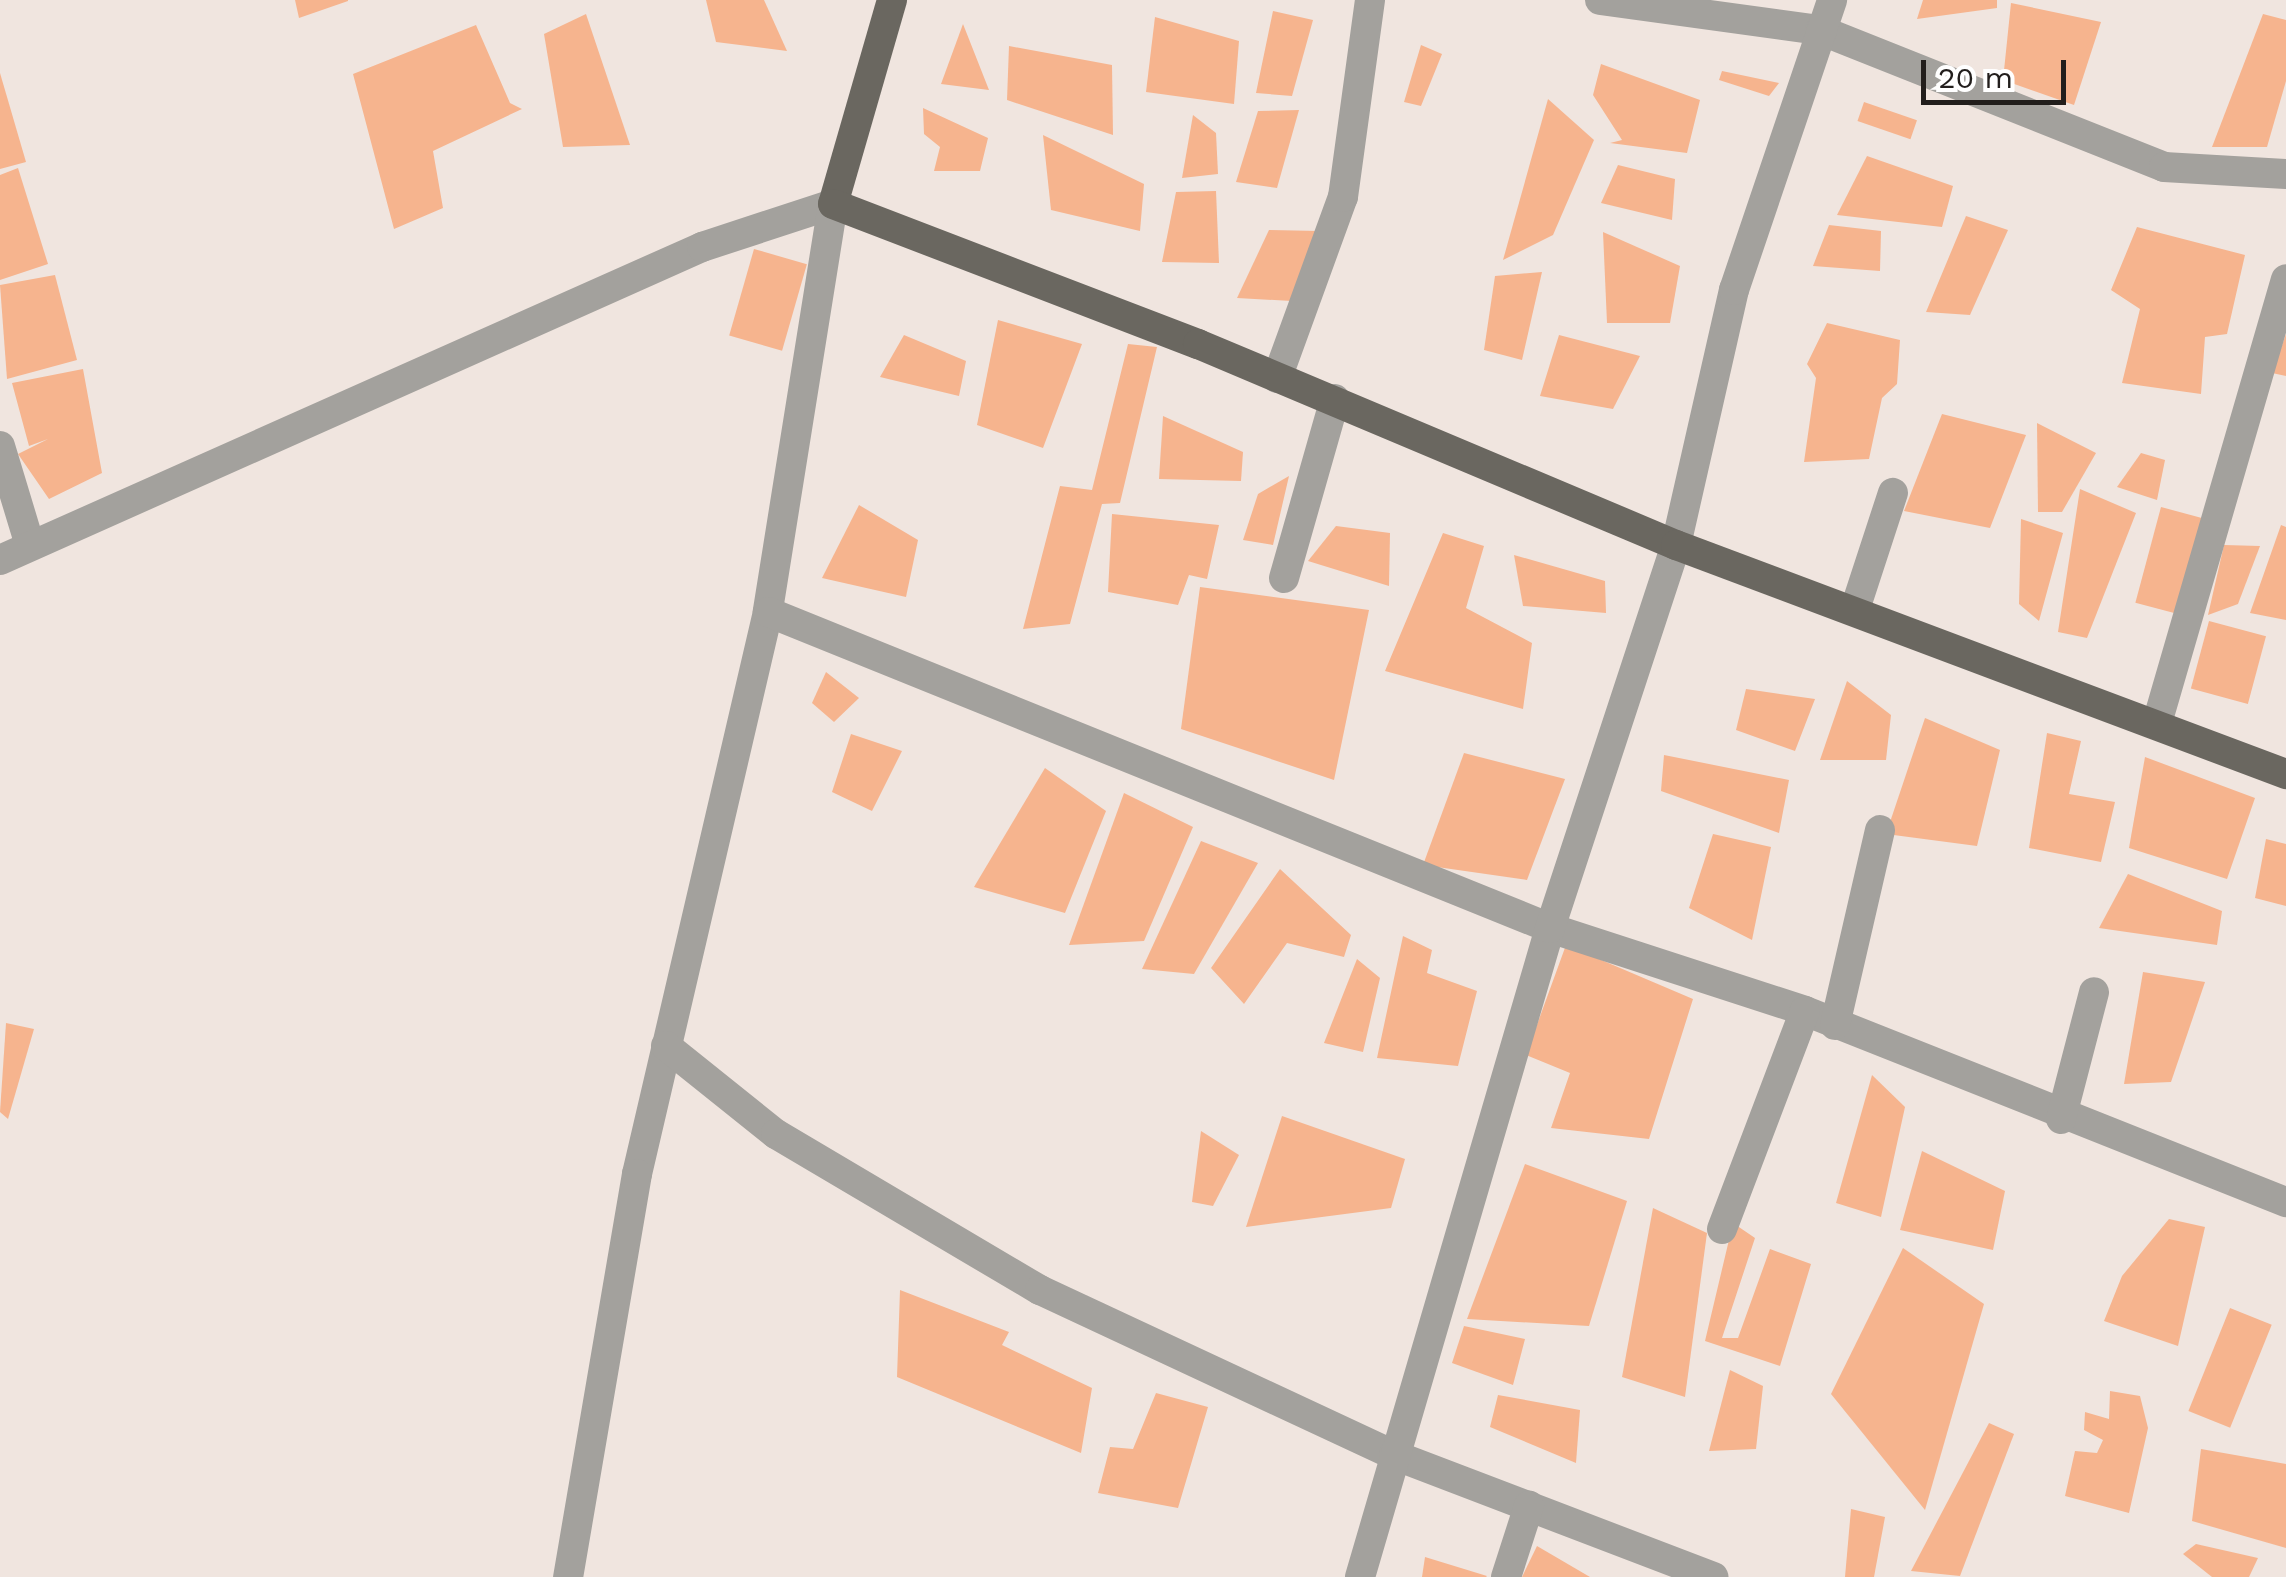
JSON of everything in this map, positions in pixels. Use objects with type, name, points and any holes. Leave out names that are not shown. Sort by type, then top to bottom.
[{"type":"main road","points":[[892,0],[833,204],[1334,399],[1676,545],[1856,606],[2286,774]]},
{"type":"street","points":[[1278,378],[1343,197],[1370,0]]},
{"type":"street","points":[[1600,0],[1820,30],[2164,168],[2286,174]]},
{"type":"street","points":[[1360,1577],[1550,928],[1676,545],[1734,290],[1832,0]]},
{"type":"street","points":[[0,560],[30,542],[396,390],[702,247],[833,204],[768,612],[666,1046],[600,1366],[568,1577]]},
{"type":"street","points":[[2157,723],[2286,280]]},
{"type":"street","points":[[1284,578],[1334,399]]},
{"type":"street","points":[[0,446],[30,542]]},
{"type":"street","points":[[1856,606],[1893,493]]},
{"type":"street","points":[[768,612],[1550,928],[1804,1012],[2061,1119],[2286,1202]]},
{"type":"street","points":[[1835,1025],[1880,830]]},
{"type":"street","points":[[2061,1119],[2094,992]]},
{"type":"street","points":[[1722,1229],[1804,1012]]},
{"type":"street","points":[[666,1046],[776,1134],[941,1236],[1394,1456],[1714,1577]]},
{"type":"street","points":[[1506,1577],[1529,1506]]},
{"type":"building","points":[[295,0],[348,0],[348,1],[299,18]]},
{"type":"building","points":[[706,0],[764,0],[787,51],[716,42]]},
{"type":"building","points":[[1923,0],[1997,0],[1997,8],[1917,19]]},
{"type":"building","points":[[2011,3],[2101,22],[2074,105],[2003,80]]},
{"type":"building","points":[[1273,11],[1313,20],[1292,96],[1256,93]]},
{"type":"building","points":[[586,14],[630,145],[563,147],[544,34]]},
{"type":"building","points":[[2263,14],[2286,20],[2286,81],[2267,147],[2212,147]]},
{"type":"building","points":[[1155,17],[1239,41],[1234,104],[1146,92]]},
{"type":"building","points":[[963,24],[989,90],[941,84]]},
{"type":"building","points":[[476,25],[510,103],[522,109],[433,151],[443,208],[394,229],[353,74]]},
{"type":"building","points":[[1421,45],[1442,54],[1421,106],[1404,102]]},
{"type":"building","points":[[1009,46],[1112,65],[1113,135],[1007,100]]},
{"type":"building","points":[[1601,64],[1700,100],[1687,153],[1610,143],[1622,140],[1593,95]]},
{"type":"building","points":[[1722,71],[1779,83],[1769,96],[1719,80]]},
{"type":"building","points":[[0,73],[26,162],[0,169]]},
{"type":"building","points":[[1548,99],[1594,140],[1553,235],[1503,260]]},
{"type":"building","points":[[1864,102],[1917,120],[1910,139],[1857,121]]},
{"type":"building","points":[[923,108],[988,138],[980,171],[934,171],[940,147],[924,134]]},
{"type":"building","points":[[1299,110],[1277,188],[1236,182],[1258,111]]},
{"type":"building","points":[[1193,115],[1216,133],[1218,174],[1182,178]]},
{"type":"building","points":[[1043,135],[1144,184],[1140,231],[1051,210]]},
{"type":"building","points":[[1867,156],[1953,186],[1942,227],[1837,215]]},
{"type":"building","points":[[1618,165],[1675,179],[1672,220],[1601,203]]},
{"type":"building","points":[[18,168],[48,264],[0,280],[0,175]]},
{"type":"building","points":[[1216,191],[1219,263],[1162,262],[1176,192]]},
{"type":"building","points":[[1966,216],[2008,230],[1970,315],[1926,312]]},
{"type":"building","points":[[1829,225],[1881,231],[1880,271],[1813,266]]},
{"type":"building","points":[[2137,227],[2245,255],[2227,334],[2205,337],[2201,394],[2122,383],[2140,309],[2111,290]]},
{"type":"building","points":[[1269,230],[1319,231],[1292,301],[1237,298]]},
{"type":"building","points":[[1603,232],[1680,266],[1670,323],[1607,323]]},
{"type":"building","points":[[754,249],[807,264],[782,351],[729,336]]},
{"type":"building","points":[[1542,272],[1522,360],[1484,350],[1495,276]]},
{"type":"building","points":[[55,275],[77,360],[7,379],[0,285]]},
{"type":"building","points":[[998,320],[1082,344],[1043,448],[977,425]]},
{"type":"building","points":[[1827,323],[1900,340],[1897,384],[1882,398],[1869,459],[1804,462],[1816,378],[1807,364]]},
{"type":"building","points":[[2286,334],[2286,376],[2272,373]]},
{"type":"building","points":[[904,335],[966,361],[959,396],[880,377]]},
{"type":"building","points":[[1559,335],[1640,356],[1613,409],[1540,396]]},
{"type":"building","points":[[1128,344],[1157,347],[1120,503],[1102,504],[1070,624],[1023,629],[1060,486],[1092,490]]},
{"type":"building","points":[[83,369],[102,473],[49,499],[18,454],[48,439],[29,446],[12,383]]},
{"type":"building","points":[[1942,414],[2026,435],[1990,528],[1904,511]]},
{"type":"building","points":[[1163,416],[1243,452],[1241,481],[1159,479]]},
{"type":"building","points":[[2037,423],[2096,453],[2062,512],[2038,512]]},
{"type":"building","points":[[2141,453],[2165,460],[2157,500],[2117,487]]},
{"type":"building","points":[[1289,476],[1273,545],[1243,540],[1258,494]]},
{"type":"building","points":[[2080,489],[2136,513],[2087,638],[2058,632]]},
{"type":"building","points":[[859,505],[918,540],[906,597],[822,578]]},
{"type":"building","points":[[2161,507],[2207,519],[2182,615],[2135,603]]},
{"type":"building","points":[[1112,514],[1219,525],[1207,579],[1189,575],[1178,605],[1108,592]]},
{"type":"building","points":[[2021,519],[2063,533],[2039,621],[2019,604]]},
{"type":"building","points":[[2281,525],[2286,527],[2286,620],[2250,613]]},
{"type":"building","points":[[1336,526],[1390,533],[1389,586],[1308,561]]},
{"type":"building","points":[[1443,533],[1484,546],[1466,608],[1532,643],[1523,709],[1385,671]]},
{"type":"building","points":[[2224,545],[2260,546],[2238,604],[2208,615]]},
{"type":"building","points":[[1514,555],[1605,581],[1606,613],[1523,606]]},
{"type":"building","points":[[1200,587],[1369,610],[1334,780],[1181,729]]},
{"type":"building","points":[[2209,621],[2266,636],[2248,704],[2191,689]]},
{"type":"building","points":[[826,672],[859,698],[834,722],[812,703]]},
{"type":"building","points":[[1847,681],[1891,715],[1886,760],[1820,760]]},
{"type":"building","points":[[1746,689],[1815,699],[1795,751],[1736,730]]},
{"type":"building","points":[[1925,718],[2000,750],[1977,846],[1886,834]]},
{"type":"building","points":[[2047,733],[2081,741],[2069,794],[2115,802],[2101,862],[2029,848]]},
{"type":"building","points":[[851,734],[902,751],[872,811],[832,792]]},
{"type":"building","points":[[1464,753],[1565,779],[1527,880],[1423,865]]},
{"type":"building","points":[[1664,755],[1789,780],[1779,833],[1661,791]]},
{"type":"building","points":[[2145,757],[2255,798],[2227,879],[2129,848]]},
{"type":"building","points":[[1045,768],[1106,811],[1065,913],[974,887]]},
{"type":"building","points":[[1124,793],[1193,827],[1144,941],[1069,945]]},
{"type":"building","points":[[1713,834],[1771,847],[1752,940],[1689,908]]},
{"type":"building","points":[[2266,839],[2286,844],[2286,906],[2255,898]]},
{"type":"building","points":[[1201,841],[1258,863],[1194,974],[1142,969]]},
{"type":"building","points":[[1280,869],[1351,935],[1344,957],[1287,943],[1244,1004],[1211,968]]},
{"type":"building","points":[[2128,874],[2222,911],[2217,945],[2099,928]]},
{"type":"building","points":[[1403,936],[1432,950],[1427,973],[1477,991],[1458,1066],[1377,1058]]},
{"type":"building","points":[[1566,945],[1693,999],[1649,1139],[1551,1128],[1570,1073],[1526,1055]]},
{"type":"building","points":[[1357,959],[1380,978],[1363,1052],[1324,1043]]},
{"type":"building","points":[[2143,972],[2205,982],[2171,1082],[2124,1084]]},
{"type":"building","points":[[6,1023],[34,1029],[8,1119],[0,1112]]},
{"type":"building","points":[[1872,1075],[1905,1107],[1881,1217],[1836,1203]]},
{"type":"building","points":[[1282,1116],[1405,1159],[1391,1208],[1246,1227]]},
{"type":"building","points":[[1201,1131],[1239,1155],[1213,1206],[1192,1202]]},
{"type":"building","points":[[1922,1151],[2005,1191],[1993,1250],[1900,1230]]},
{"type":"building","points":[[1525,1164],[1627,1201],[1589,1326],[1467,1319]]},
{"type":"building","points":[[1653,1208],[1707,1233],[1685,1397],[1622,1377]]},
{"type":"building","points":[[2169,1219],[2205,1227],[2178,1346],[2104,1321],[2122,1276]]},
{"type":"building","points":[[1733,1223],[1755,1238],[1722,1338],[1738,1338],[1770,1249],[1811,1264],[1780,1366],[1705,1341]]},
{"type":"building","points":[[1903,1248],[1984,1304],[1925,1510],[1831,1394]]},
{"type":"building","points":[[900,1290],[1009,1332],[1002,1345],[1092,1388],[1081,1453],[897,1377]]},
{"type":"building","points":[[2230,1308],[2272,1325],[2230,1428],[2188,1411]]},
{"type":"building","points":[[1464,1326],[1525,1339],[1513,1385],[1452,1363]]},
{"type":"building","points":[[1730,1370],[1763,1386],[1756,1449],[1709,1451]]},
{"type":"building","points":[[2110,1391],[2140,1396],[2148,1428],[2129,1513],[2065,1496],[2075,1451],[2097,1453],[2103,1440],[2084,1430],[2085,1412],[2109,1419]]},
{"type":"building","points":[[1156,1393],[1208,1407],[1178,1508],[1098,1493],[1110,1447],[1133,1449]]},
{"type":"building","points":[[1498,1395],[1580,1410],[1576,1463],[1490,1427]]},
{"type":"building","points":[[1989,1423],[2014,1434],[1960,1576],[1911,1571]]},
{"type":"building","points":[[2201,1449],[2286,1464],[2286,1548],[2192,1521]]},
{"type":"building","points":[[1851,1509],[1885,1517],[1874,1577],[1845,1577]]},
{"type":"building","points":[[2196,1544],[2258,1558],[2249,1577],[2212,1577],[2183,1554]]},
{"type":"building","points":[[1537,1546],[1590,1577],[1522,1577]]},
{"type":"building","points":[[1425,1557],[1487,1576],[1422,1577]]}]
